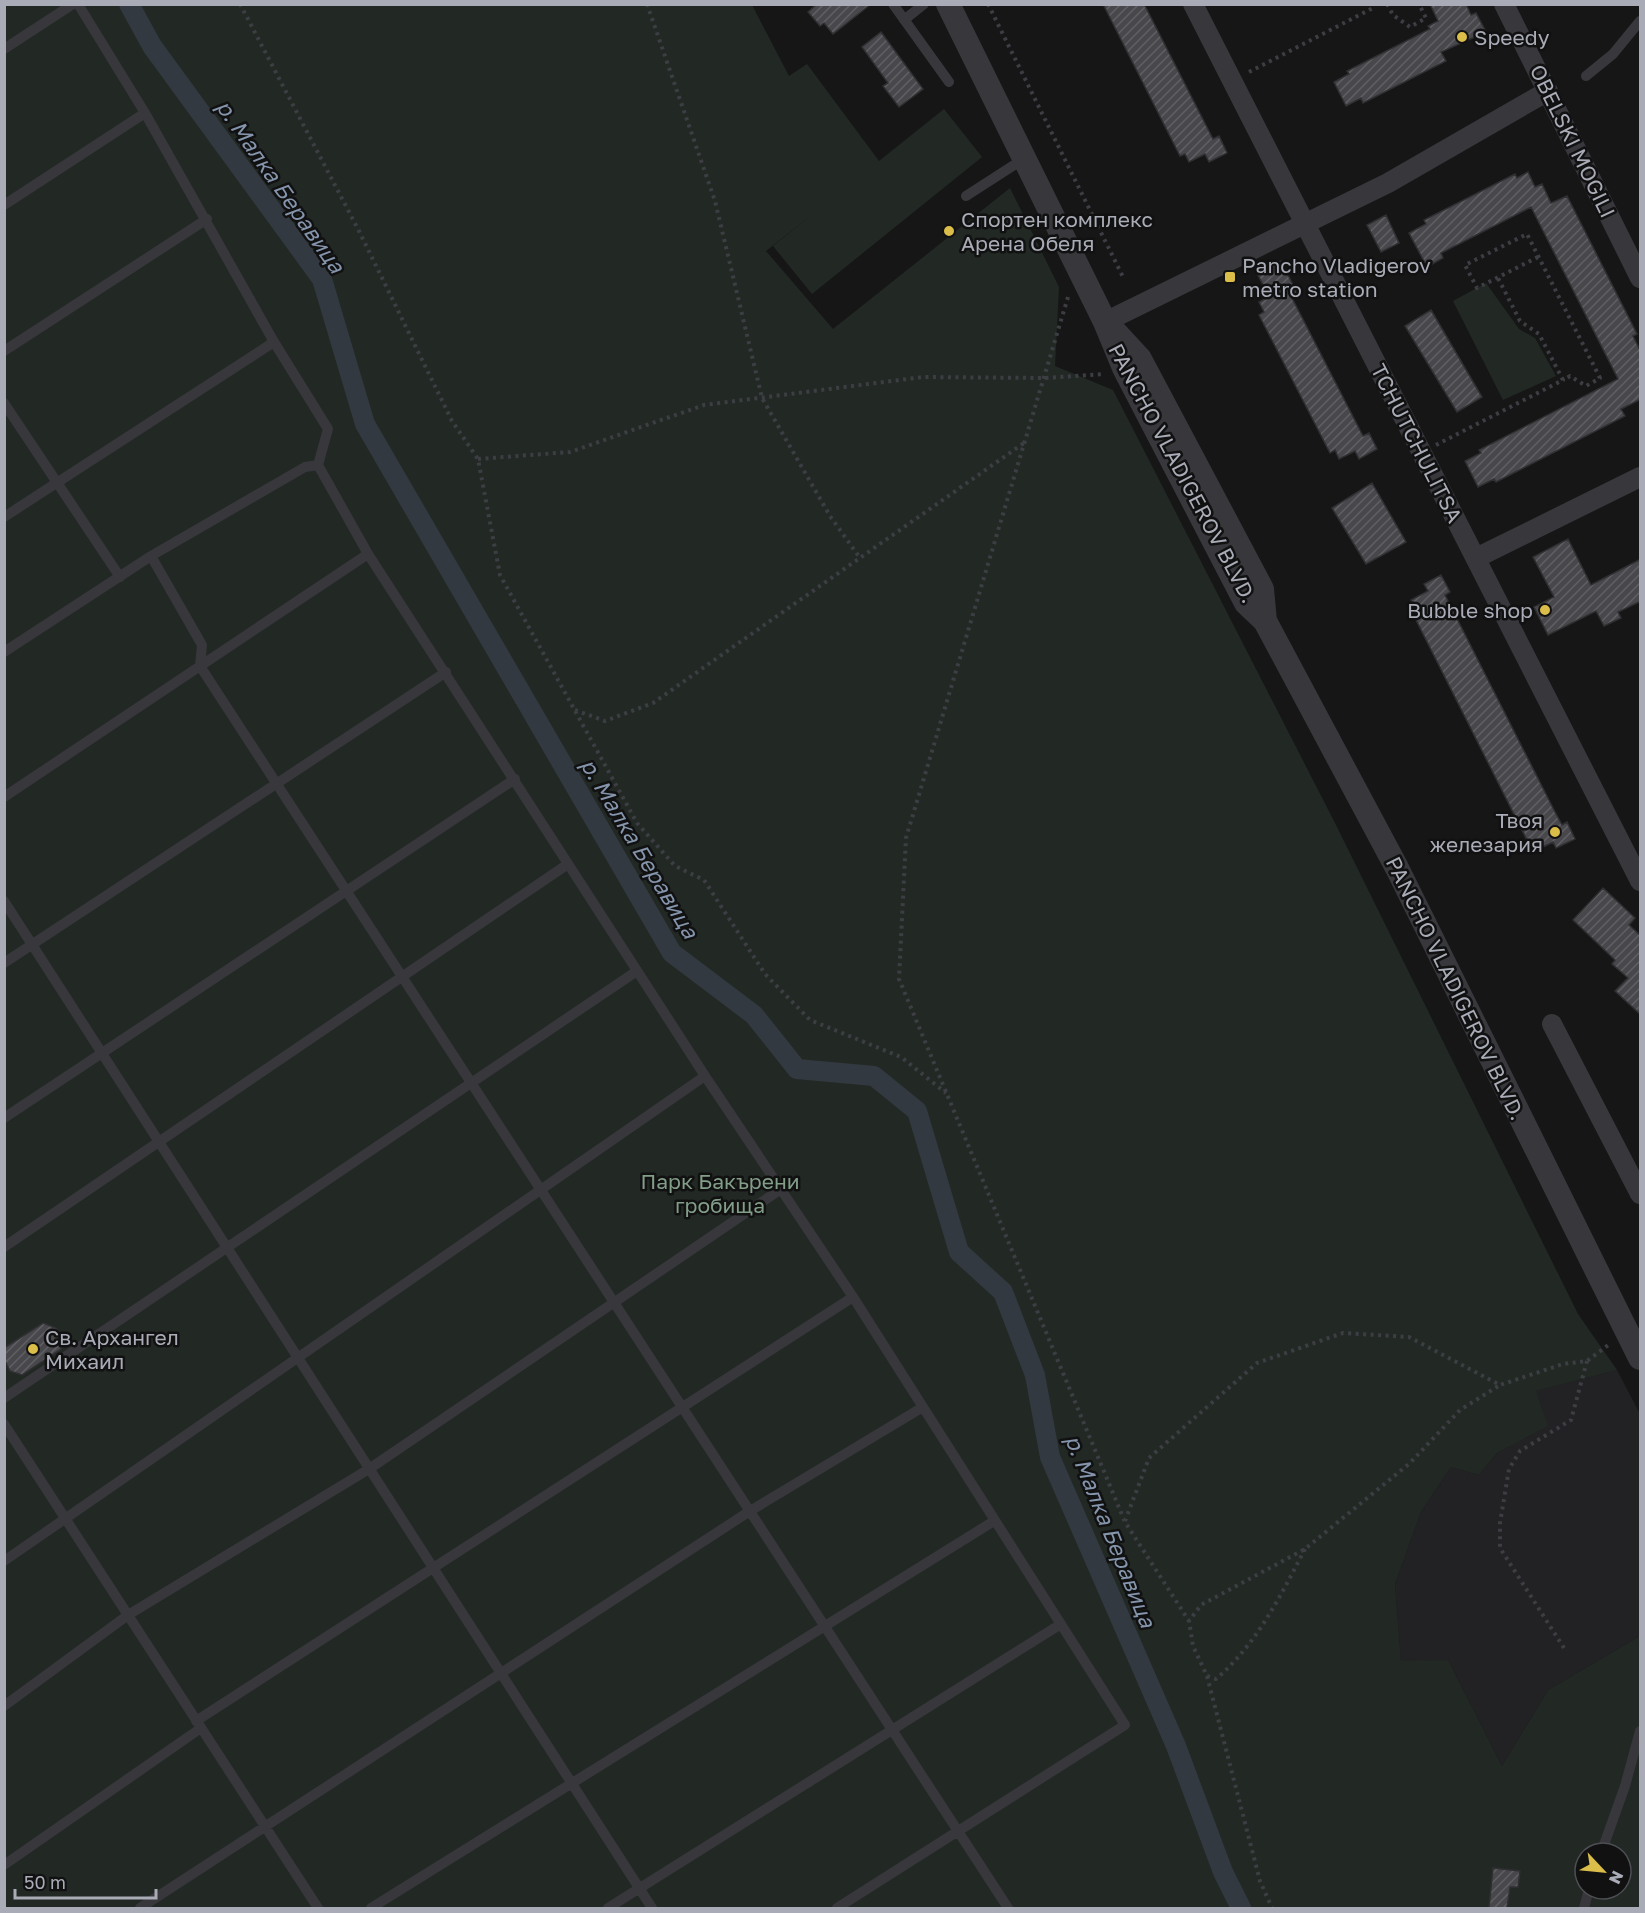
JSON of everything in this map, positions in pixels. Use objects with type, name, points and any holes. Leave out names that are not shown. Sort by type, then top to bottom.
[{"type":"street","name":"PANCHO VLADIGEROV BLVD.","points":[[948,4],[1106,322],[1124,368],[1246,603],[1265,621],[1397,868],[1641,1359]]},
{"type":"street","name":"TCHUTCHULITSA","points":[[1193,4],[1641,881]]},
{"type":"street","name":"OBELSKI MOGILI","points":[[1504,4],[1641,278]]},
{"type":"street","points":[[1106,322],[1388,183],[1548,91]]},
{"type":"street","points":[[1476,558],[1641,477]]},
{"type":"street","points":[[1552,1024],[1641,1194]]},
{"type":"lane","points":[[4,49],[73,4]]},
{"type":"lane","points":[[78,4],[145,113],[207,219],[274,342],[328,429],[318,465],[368,554],[705,1076],[853,1297],[1125,1725],[837,1908]]},
{"type":"lane","points":[[893,4],[949,82]]},
{"type":"lane","points":[[904,20],[924,4]]},
{"type":"lane","points":[[1586,76],[1613,54],[1641,21]]},
{"type":"lane","points":[[4,205],[145,113]]},
{"type":"lane","points":[[966,196],[1025,158]]},
{"type":"lane","points":[[4,351],[207,219]]},
{"type":"lane","points":[[4,518],[274,342]]},
{"type":"lane","points":[[4,403],[120,577]]},
{"type":"lane","points":[[4,652],[151,556],[305,467],[318,465]]},
{"type":"lane","points":[[4,797],[368,554]]},
{"type":"lane","points":[[151,556],[202,645],[200,666],[1008,1908]]},
{"type":"lane","points":[[4,963],[446,672]]},
{"type":"lane","points":[[4,1118],[514,779]]},
{"type":"lane","points":[[4,1247],[568,864]]},
{"type":"lane","points":[[4,901],[652,1908]]},
{"type":"lane","points":[[4,1398],[637,971]]},
{"type":"lane","points":[[4,1562],[705,1076]]},
{"type":"lane","points":[[4,1706],[128,1615],[369,1469],[781,1189]]},
{"type":"lane","points":[[4,1865],[199,1724],[433,1568],[853,1297]]},
{"type":"lane","points":[[140,1908],[750,1511],[923,1407]]},
{"type":"lane","points":[[4,1424],[318,1908]]},
{"type":"lane","points":[[371,1908],[994,1521]]},
{"type":"lane","points":[[608,1908],[1061,1624]]},
{"type":"lane","points":[[1605,1841],[1641,1731]]},
{"type":"path","points":[[240,4],[359,231],[452,421],[478,459],[500,575],[637,823],[675,866],[704,880],[773,982],[810,1020],[902,1057],[947,1093]]},
{"type":"path","points":[[647,4],[715,201],[762,398],[830,516],[860,558]]},
{"type":"path","points":[[988,4],[1124,279]]},
{"type":"path","points":[[1232,80],[1379,4]]},
{"type":"path","points":[[1387,4],[1393,15],[1410,27],[1426,18],[1419,4]]},
{"type":"path","points":[[1422,452],[1570,376],[1586,386],[1600,378],[1527,234],[1466,265],[1477,288],[1538,257]]},
{"type":"path","points":[[1498,278],[1520,321],[1539,334],[1563,380]]},
{"type":"path","points":[[1071,289],[906,838],[899,979],[1125,1522],[1189,1621],[1193,1646],[1207,1676],[1260,1881],[1272,1908]]},
{"type":"path","points":[[478,459],[570,452],[704,405],[923,377],[1044,378],[1113,373]]},
{"type":"path","points":[[574,710],[605,721],[653,703],[1024,443]]},
{"type":"path","points":[[1189,1621],[1201,1605],[1305,1549],[1410,1463],[1460,1410],[1500,1385],[1563,1364],[1587,1361],[1626,1332]]},
{"type":"path","points":[[1125,1522],[1149,1458],[1257,1363],[1343,1333],[1409,1337],[1500,1385]]},
{"type":"path","points":[[1564,1648],[1500,1548],[1500,1523],[1509,1469],[1520,1451],[1571,1420],[1587,1361]]},
{"type":"path","points":[[1207,1676],[1216,1679],[1230,1667],[1274,1610],[1305,1549]]},
{"type":"shaded area","points":[[1617,1370],[1640,1414],[1640,1636],[1548,1690],[1502,1766],[1448,1660],[1401,1662],[1395,1584],[1421,1512],[1451,1467],[1479,1475],[1497,1453],[1547,1426],[1535,1391]]},
{"type":"green space","name":"Парк Бакърени гробища","points":[[5,5],[752,5],[789,76],[807,64],[879,161],[944,109],[982,157],[812,294],[773,246],[818,210],[766,251],[833,329],[1010,188],[1059,287],[1055,366],[1113,390],[1336,825],[1578,1314],[1617,1370],[1536,1391],[1548,1426],[1497,1453],[1479,1475],[1451,1467],[1421,1512],[1395,1584],[1401,1661],[1448,1660],[1502,1766],[1548,1690],[1640,1636],[1640,1908],[5,1908]]},
{"type":"green space","points":[[1486,283],[1519,329],[1535,338],[1556,376],[1503,400],[1453,301]]},
{"type":"building","points":[[817,4],[871,4],[833,34],[824,23],[820,26],[808,12]]},
{"type":"building","points":[[1103,4],[1144,4],[1213,139],[1219,136],[1227,153],[1209,162],[1205,154],[1189,162],[1185,154],[1180,156]]},
{"type":"building","points":[[1430,4],[1466,4],[1471,15],[1476,13],[1486,32],[1441,52],[1446,61],[1363,103],[1361,98],[1346,106],[1334,82],[1349,74],[1347,71],[1430,29],[1428,26],[1438,21]]},
{"type":"building","points":[[881,32],[923,89],[899,107],[883,86],[888,83],[862,47]]},
{"type":"building","points":[[1528,172],[1535,187],[1542,184],[1551,203],[1567,196],[1637,334],[1633,336],[1641,352],[1641,399],[1621,409],[1625,416],[1496,482],[1494,479],[1478,487],[1465,461],[1481,453],[1479,450],[1618,379],[1531,207],[1441,253],[1443,258],[1427,267],[1409,233],[1426,224],[1424,220],[1515,174],[1517,178]]},
{"type":"building","points":[[1386,215],[1399,243],[1381,252],[1367,225]]},
{"type":"building","points":[[1281,261],[1298,295],[1292,298],[1363,436],[1369,433],[1377,449],[1359,459],[1355,451],[1339,459],[1335,450],[1330,453],[1259,315],[1264,312],[1259,302],[1269,297],[1257,273]]},
{"type":"building","points":[[1431,310],[1482,397],[1457,412],[1405,326]]},
{"type":"building","points":[[1372,483],[1406,542],[1366,564],[1332,508]]},
{"type":"building","points":[[1568,539],[1591,585],[1641,559],[1641,601],[1618,612],[1621,618],[1604,626],[1596,611],[1548,635],[1534,607],[1554,597],[1533,557]]},
{"type":"building","points":[[1441,575],[1450,592],[1445,595],[1555,812],[1562,825],[1567,822],[1575,839],[1556,848],[1553,842],[1537,850],[1532,840],[1528,842],[1412,612],[1416,610],[1411,600],[1428,591],[1424,584]]},
{"type":"building","points":[[1603,888],[1635,918],[1629,925],[1641,936],[1641,1015],[1615,991],[1628,978],[1612,964],[1615,960],[1573,920]]},
{"type":"building","name":"Св. Архангел Михаил","points":[[43,1323],[56,1328],[62,1337],[61,1349],[22,1375],[10,1371],[5,1361],[4,1348]]},
{"type":"building","points":[[1493,1868],[1520,1871],[1518,1887],[1510,1887],[1507,1908],[1489,1908]]},
{"type":"waterway","name":"р. Малка Беравица","points":[[129,4],[152,46],[322,279],[365,424],[672,953],[754,1015],[797,1069],[874,1076],[917,1111],[959,1252],[1003,1292],[1035,1375],[1050,1457],[1176,1746],[1223,1872],[1241,1908]]},
{"type":"place","name":"Speedy","points":[[1462,37]]},
{"type":"place","name":"Спортен комплекс Арена Обеля","points":[[949,231]]},
{"type":"place","name":"Pancho Vladigerov metro station","points":[[1230,277]]},
{"type":"place","name":"Bubble shop","points":[[1545,610]]},
{"type":"place","name":"Твоя железария","points":[[1555,832]]},
{"type":"place","name":"Св. Архангел Михаил","points":[[33,1349]]}]
